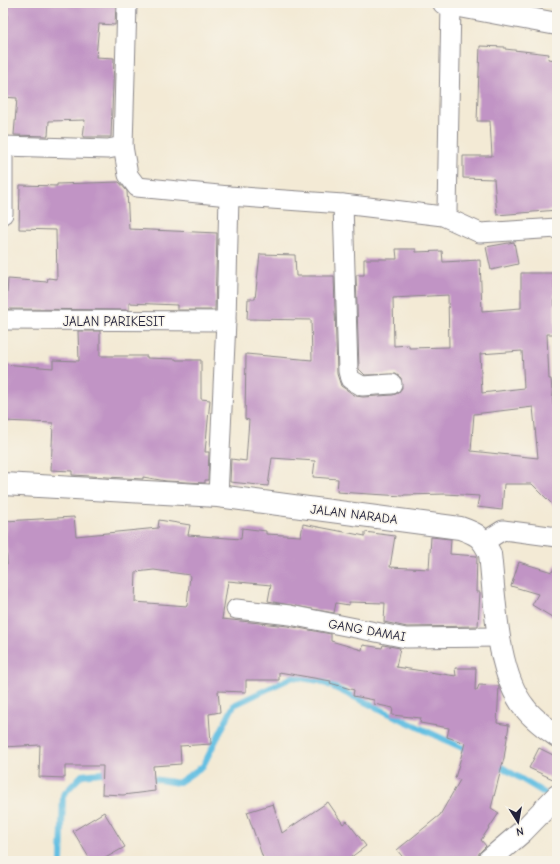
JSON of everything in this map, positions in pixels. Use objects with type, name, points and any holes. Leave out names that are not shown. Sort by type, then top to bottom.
[{"type":"main road","points":[[448,4],[557,24]]},
{"type":"main road","name":"JALAN NARADA","points":[[3,484],[218,496],[460,528],[475,533],[484,542]]},
{"type":"main road","points":[[484,542],[490,554],[499,637],[513,690],[525,708],[557,736]]},
{"type":"main road","points":[[488,861],[522,832],[557,796]]},
{"type":"street","points":[[127,3],[123,146],[128,175],[136,187],[229,196],[343,204],[436,217],[443,216],[480,233],[557,228]]},
{"type":"street","points":[[443,216],[447,211],[448,4]]},
{"type":"street","points":[[3,214],[3,146],[108,149],[123,146]]},
{"type":"street","points":[[218,496],[226,321],[229,196]]},
{"type":"street","points":[[343,204],[348,371],[350,379],[362,386],[392,384]]},
{"type":"street","name":"JALAN PARIKESIT","points":[[3,320],[226,321]]},
{"type":"street","points":[[484,542],[503,530],[557,537]]},
{"type":"street","name":"GANG DAMAI","points":[[236,609],[290,615],[406,638],[499,637]]},
{"type":"building","points":[[8,3],[116,3],[115,25],[99,24],[96,57],[114,58],[111,137],[83,137],[85,120],[49,121],[48,136],[14,135],[17,98],[3,97],[3,67]]},
{"type":"building","points":[[480,46],[505,47],[505,49],[549,54],[548,59],[557,60],[557,210],[497,215],[494,179],[463,178],[463,156],[492,156],[490,121],[477,121]]},
{"type":"building","points":[[119,182],[127,191],[129,229],[217,233],[215,310],[177,310],[177,305],[129,303],[129,310],[6,309],[8,279],[47,282],[48,278],[57,279],[56,230],[19,229],[20,185],[57,186],[57,184]]},
{"type":"building","points":[[514,242],[518,264],[491,270],[486,247]]},
{"type":"building","points":[[396,249],[416,249],[416,252],[442,251],[443,262],[480,260],[482,311],[521,308],[521,273],[554,273],[555,334],[547,334],[549,379],[551,379],[553,405],[557,405],[557,509],[532,484],[504,484],[502,510],[477,507],[479,496],[446,494],[403,496],[337,492],[338,479],[313,477],[315,461],[272,458],[268,486],[230,482],[231,459],[246,461],[249,420],[245,419],[246,354],[312,360],[311,320],[247,319],[248,299],[255,299],[260,254],[295,255],[296,276],[334,276],[337,374],[341,386],[356,396],[363,397],[393,395],[398,393],[402,388],[401,378],[396,374],[365,375],[359,369],[356,275],[364,275],[364,259],[397,259]],"holes":[[[448,295],[449,347],[409,348],[409,345],[394,346],[393,298]],[[522,351],[524,388],[482,393],[480,354]],[[533,407],[538,458],[471,451],[474,414]]]},
{"type":"building","points":[[78,331],[100,331],[100,356],[147,356],[147,358],[201,360],[201,399],[210,400],[205,452],[209,452],[208,480],[205,480],[205,483],[166,481],[143,477],[143,479],[72,475],[72,471],[51,470],[53,423],[3,421],[3,364],[53,368],[53,360],[79,361]]},
{"type":"building","points":[[74,517],[76,536],[158,528],[159,520],[190,525],[188,535],[241,539],[242,528],[266,531],[266,534],[301,536],[303,524],[365,536],[365,532],[395,536],[390,567],[429,569],[431,537],[451,539],[450,554],[477,556],[476,592],[480,592],[478,626],[407,627],[384,622],[385,603],[349,602],[349,605],[336,603],[334,613],[268,601],[271,585],[228,581],[222,619],[288,626],[331,634],[331,641],[362,650],[363,645],[382,648],[383,645],[400,648],[396,667],[456,676],[455,668],[476,668],[475,690],[477,690],[479,685],[499,686],[497,723],[509,725],[504,758],[491,808],[499,813],[481,840],[486,846],[474,861],[406,861],[397,850],[440,815],[460,780],[455,778],[465,743],[447,737],[449,728],[420,723],[421,718],[392,715],[393,708],[374,704],[374,700],[353,696],[354,690],[330,683],[331,681],[279,672],[279,680],[246,680],[246,692],[218,691],[220,712],[209,714],[211,744],[180,746],[181,764],[153,766],[155,791],[123,795],[102,794],[103,766],[65,766],[65,778],[39,777],[40,745],[3,747],[3,692],[7,691],[3,661],[3,564],[7,564],[5,521]],"holes":[[[154,570],[190,575],[187,606],[135,602],[136,572]]]},
{"type":"building","points":[[519,562],[552,572],[557,563],[557,620],[532,605],[538,594],[511,586]]},
{"type":"building","points":[[539,748],[557,757],[557,781],[529,768]]},
{"type":"building","points":[[328,802],[343,824],[347,821],[366,846],[346,861],[264,861],[247,812],[273,804],[282,833]]},
{"type":"building","points":[[104,812],[125,847],[100,861],[91,861],[73,831]]},
{"type":"waterway","points":[[147,778],[178,783],[203,766],[234,705],[293,677],[320,681],[471,752]]},
{"type":"waterway","points":[[495,763],[551,797]]},
{"type":"waterway","points":[[61,861],[63,795],[82,775],[110,772]]}]
